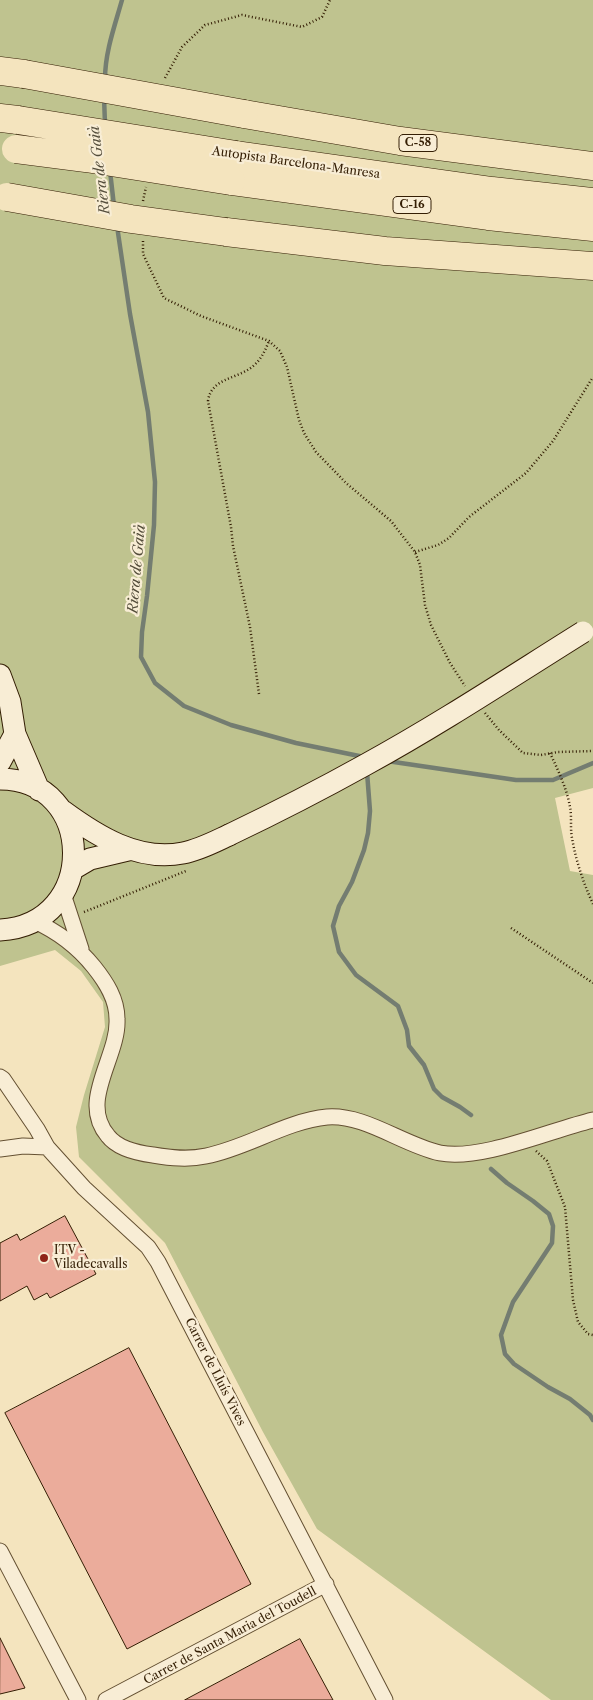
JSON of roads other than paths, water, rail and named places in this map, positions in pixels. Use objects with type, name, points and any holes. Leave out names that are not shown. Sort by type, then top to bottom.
[{"type":"highway","name":"C-58","points":[[12,73],[400,141],[593,166]]},
{"type":"highway","name":"Autopista Barcelona-Manresa","points":[[9,119],[236,155],[492,191],[593,202]]},
{"type":"highway","name":"Autopista Barcelona-Manresa","points":[[8,147],[231,181],[488,216],[593,227]]},
{"type":"highway","points":[[4,196],[131,219],[385,251],[593,266]]},
{"type":"street","points":[[73,869],[90,859],[128,850],[181,854],[202,848],[308,796],[366,764],[474,702],[588,628]]},
{"type":"street","points":[[0,675],[10,702],[15,734],[39,790]]},
{"type":"street","points":[[0,762],[15,734]]},
{"type":"street","points":[[0,779],[16,781],[39,790],[59,808],[87,828],[128,850]]},
{"type":"street","points":[[0,930],[18,927],[34,921],[51,909],[64,894],[73,869],[75,856],[73,837],[69,824],[59,808]]},
{"type":"street","points":[[64,894],[82,952]]},
{"type":"street","points":[[34,921],[62,936],[82,952],[108,987],[116,1007],[116,1032],[99,1092],[96,1113],[107,1136],[121,1146],[143,1154],[174,1158],[197,1158],[221,1152],[302,1122],[336,1117],[370,1126],[415,1145],[441,1153],[464,1154],[524,1140],[593,1120]]},
{"type":"street","name":"Carrer de Lluís Vives","points":[[0,1077],[3,1078],[38,1130],[47,1147],[84,1188],[148,1247],[158,1262],[385,1700]]},
{"type":"street","points":[[0,1149],[23,1146],[47,1147]]},
{"type":"street","points":[[0,1551],[78,1700]]},
{"type":"street","name":"Carrer de Santa Maria del Toudell","points":[[106,1700],[326,1584]]},
{"type":"waterway","name":"Riera de Gaià","points":[[105,79],[109,49],[122,0]]},
{"type":"waterway","name":"Riera de Gaià","points":[[104,97],[105,124]]},
{"type":"waterway","name":"Riera de Gaià","points":[[110,171],[114,206]]},
{"type":"waterway","name":"Riera de Gaià","points":[[117,226],[130,314],[148,412],[155,482],[154,525],[141,657],[155,683],[184,706],[231,725],[296,743],[364,757]]},
{"type":"waterway","name":"Riera de Gaià","points":[[387,761],[516,780],[553,780],[593,763]]},
{"type":"waterway","points":[[367,772],[370,811],[368,833],[352,882],[339,906],[333,926],[339,952],[356,975],[398,1006],[407,1030],[409,1046],[424,1065],[434,1089],[442,1097],[471,1115]]},
{"type":"waterway","points":[[491,1169],[549,1214],[553,1226],[552,1243],[513,1302],[501,1335],[505,1354],[514,1364],[570,1399],[590,1415],[593,1420]]},
{"type":"place","name":"ITV - Viladecavalls","points":[[44,1258]]}]
